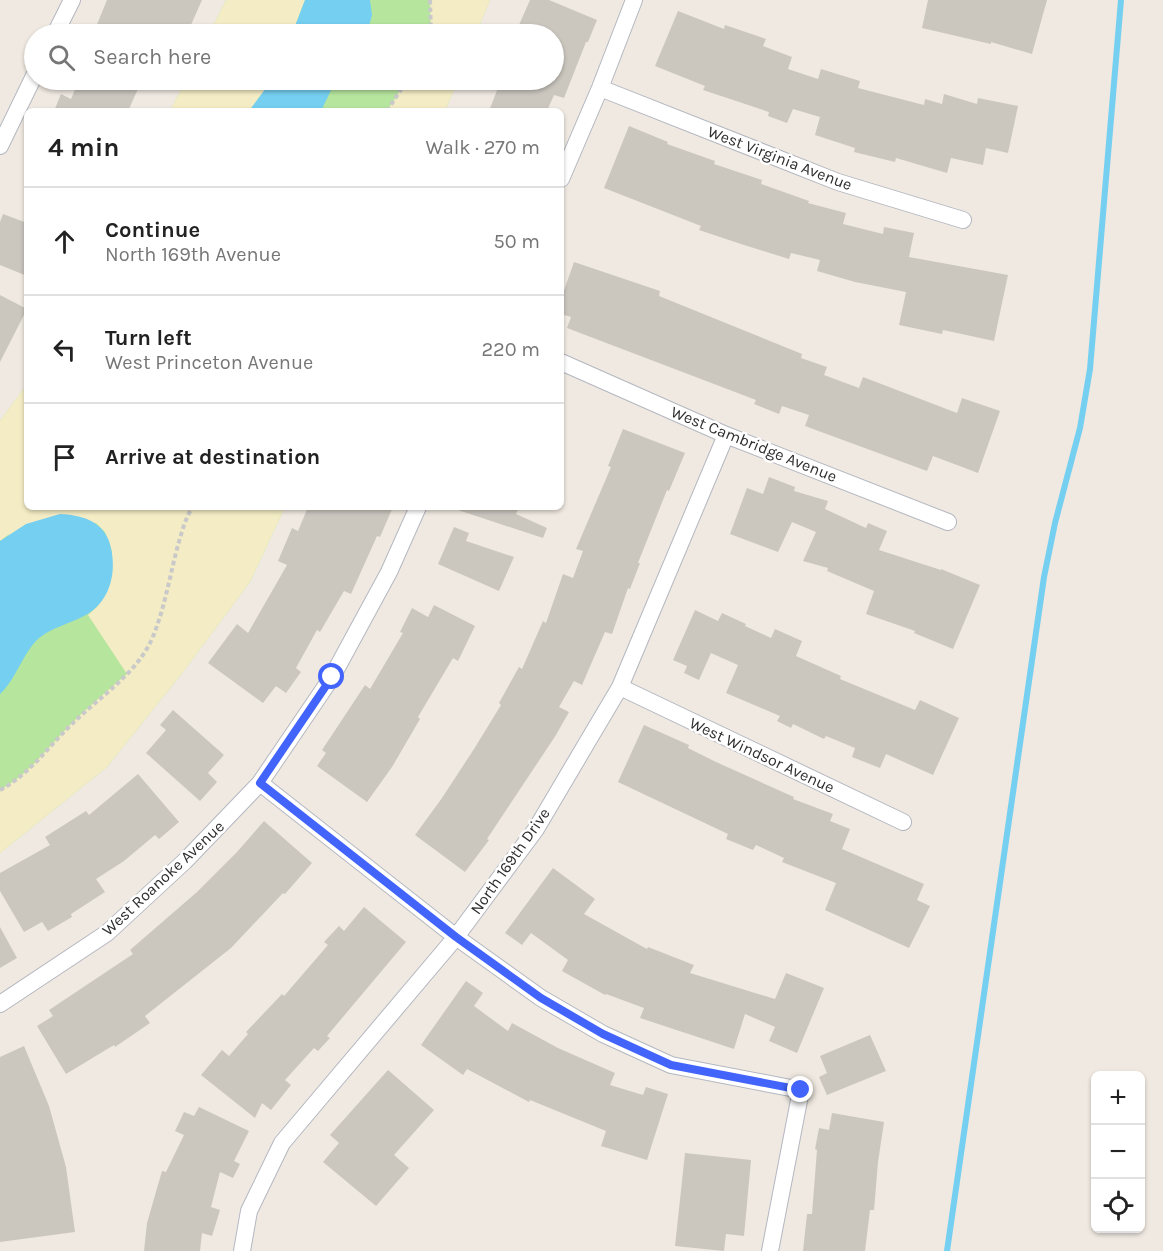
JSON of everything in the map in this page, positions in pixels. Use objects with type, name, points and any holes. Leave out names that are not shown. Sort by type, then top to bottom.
[{"type":"street","points":[[564,172],[634,0]]},
{"type":"street","points":[[59,24],[67,2]]},
{"type":"street","name":"West Virginia Avenue","points":[[600,88],[838,182],[963,220]]},
{"type":"street","points":[[0,146],[27,90]]},
{"type":"street","name":"West Cambridge Avenue","points":[[564,363],[726,435],[948,522]]},
{"type":"street","name":"North 169th Drive","points":[[242,1251],[249,1211],[282,1143],[456,937],[536,829],[620,687],[726,435]]},
{"type":"street","name":"West Roanoke Avenue","points":[[0,1004],[107,933],[185,861],[260,783],[332,677],[389,572],[417,510]]},
{"type":"street","name":"West Windsor Avenue","points":[[620,687],[903,822]]},
{"type":"street","points":[[260,783],[456,937],[541,998],[603,1034],[671,1065],[801,1090],[770,1251]]},
{"type":"path","points":[[430,0],[431,24]]},
{"type":"path","points":[[389,108],[401,90]]},
{"type":"path","points":[[0,790],[32,768],[66,729],[127,674],[143,656],[154,634],[181,534],[191,510]]},
{"type":"green space","points":[[226,0],[490,0],[480,24],[214,24]]},
{"type":"green space","points":[[181,90],[454,90],[446,108],[172,108]]},
{"type":"green space","points":[[24,388],[24,510],[284,510],[250,582],[183,672],[107,767],[0,853],[0,421]]},
{"type":"sand","points":[[226,0],[305,0],[296,24],[214,24]]},
{"type":"sand","points":[[430,0],[490,0],[480,24],[431,24]]},
{"type":"sand","points":[[181,90],[265,90],[251,108],[172,108]]},
{"type":"sand","points":[[401,90],[454,90],[446,108],[389,108]]},
{"type":"sand","points":[[24,388],[24,510],[284,510],[250,582],[183,672],[107,767],[0,853],[0,790],[28,769],[75,720],[127,674],[88,615],[98,606],[112,551],[105,532],[96,523],[8,535],[0,541],[0,421]]},
{"type":"water","points":[[305,0],[370,0],[372,15],[370,24],[296,24]]},
{"type":"water","points":[[265,90],[331,90],[322,108],[251,108]]},
{"type":"water","points":[[60,514],[89,520],[101,528],[105,534],[112,551],[113,562],[107,593],[93,610],[84,616],[39,638],[0,694],[0,541],[26,524]]},
{"type":"building","points":[[107,0],[202,0],[191,24],[97,24]]},
{"type":"building","points":[[530,0],[549,0],[597,20],[564,98],[554,95],[548,108],[490,108],[497,90],[564,90],[564,24],[519,24]]},
{"type":"building","points":[[928,0],[1047,0],[1032,54],[991,42],[991,44],[922,28]]},
{"type":"building","points":[[678,11],[724,29],[725,25],[766,39],[763,46],[792,57],[788,69],[818,79],[821,69],[860,81],[858,88],[924,105],[925,99],[942,104],[944,94],[977,104],[978,98],[1018,106],[1008,153],[986,148],[983,165],[951,158],[947,173],[896,158],[895,162],[854,152],[855,148],[815,135],[820,117],[793,109],[787,123],[768,116],[769,112],[703,90],[705,86],[655,66]]},
{"type":"building","points":[[75,90],[137,90],[129,108],[55,108],[61,94],[71,99]]},
{"type":"building","points":[[629,126],[668,142],[667,144],[715,161],[714,164],[762,180],[761,184],[809,201],[808,203],[846,213],[843,224],[883,234],[884,227],[914,233],[909,257],[1008,275],[994,341],[943,330],[942,334],[899,325],[906,292],[855,282],[817,271],[820,260],[791,253],[789,259],[699,230],[701,226],[604,188]]},
{"type":"building","points":[[3,214],[24,222],[24,275],[0,265],[0,222]]},
{"type":"building","points":[[574,262],[660,291],[659,296],[802,354],[801,358],[827,367],[824,375],[859,388],[863,377],[957,413],[962,398],[1000,411],[978,473],[933,456],[927,471],[805,426],[809,415],[782,406],[779,414],[754,404],[756,400],[567,328],[571,317],[564,315],[564,290]]},
{"type":"building","points":[[0,295],[24,307],[24,315],[0,362]]},
{"type":"building","points":[[623,429],[685,453],[669,491],[667,490],[612,634],[605,632],[582,685],[574,681],[559,707],[569,712],[556,735],[487,839],[489,840],[465,872],[415,835],[474,749],[501,705],[499,703],[519,667],[522,669],[543,621],[546,623],[563,574],[573,578],[583,551],[576,549],[611,467],[608,466]]},
{"type":"building","points":[[769,477],[795,487],[794,491],[828,501],[825,509],[866,528],[868,523],[887,531],[879,550],[941,569],[980,585],[953,649],[914,633],[915,631],[866,614],[874,591],[827,571],[828,568],[803,561],[816,532],[792,522],[778,552],[730,534],[747,488],[763,494]]},
{"type":"building","points":[[307,510],[392,510],[380,537],[377,536],[351,594],[344,591],[320,632],[317,630],[296,668],[301,672],[286,693],[276,686],[263,703],[208,663],[237,624],[248,633],[287,565],[278,561],[292,528],[298,531]]},
{"type":"building","points":[[458,510],[518,510],[516,514],[547,528],[543,538]]},
{"type":"building","points":[[454,527],[469,533],[466,541],[514,557],[499,591],[438,564]]},
{"type":"building","points":[[434,605],[475,626],[458,661],[453,658],[392,767],[367,802],[317,766],[326,753],[322,750],[365,685],[370,689],[403,633],[400,632],[412,608],[428,617]]},
{"type":"building","points":[[695,610],[718,621],[722,613],[771,638],[775,629],[802,641],[796,656],[841,676],[840,679],[915,710],[920,700],[959,718],[933,775],[886,754],[880,768],[852,757],[855,748],[826,736],[824,739],[793,724],[791,728],[777,721],[780,716],[726,693],[738,665],[711,653],[699,680],[684,673],[687,666],[673,660]]},
{"type":"building","points":[[173,710],[224,755],[208,773],[217,782],[200,801],[146,753],[166,730],[160,725]]},
{"type":"building","points":[[644,725],[689,745],[688,748],[716,762],[794,797],[793,799],[833,814],[830,821],[850,829],[842,849],[924,884],[917,900],[930,906],[909,948],[825,910],[836,883],[782,862],[784,858],[756,845],[753,850],[726,839],[728,834],[618,782]]},
{"type":"building","points":[[138,774],[179,822],[159,839],[155,835],[124,861],[96,879],[105,892],[71,914],[72,917],[48,931],[42,922],[24,932],[0,891],[0,873],[50,845],[45,837],[86,811],[89,815]]},
{"type":"building","points":[[264,821],[312,863],[285,894],[283,893],[231,948],[145,1016],[150,1023],[115,1047],[114,1045],[66,1074],[37,1026],[53,1016],[49,1010],[133,954],[130,950],[197,892]]},
{"type":"building","points":[[553,868],[595,899],[584,914],[647,949],[648,947],[694,965],[690,973],[775,999],[786,973],[824,988],[797,1053],[769,1041],[775,1027],[745,1014],[734,1049],[640,1018],[644,1008],[605,995],[562,971],[568,960],[531,933],[522,945],[505,933]]},
{"type":"building","points":[[364,907],[406,942],[327,1036],[330,1038],[318,1051],[314,1048],[285,1080],[291,1085],[271,1110],[262,1103],[255,1118],[201,1075],[222,1050],[229,1056],[248,1034],[246,1032],[282,994],[284,996],[328,945],[324,942],[339,926],[344,931]]},
{"type":"building","points":[[0,927],[17,958],[0,968]]},
{"type":"building","points":[[466,981],[483,993],[474,1006],[508,1031],[512,1023],[558,1048],[615,1073],[610,1085],[643,1095],[646,1087],[668,1094],[647,1160],[601,1146],[606,1131],[530,1100],[529,1102],[467,1069],[463,1075],[421,1045]]},
{"type":"building","points":[[870,1035],[886,1071],[827,1095],[819,1077],[827,1073],[820,1056]]},
{"type":"building","points":[[24,1046],[49,1106],[66,1167],[75,1232],[0,1242],[0,1057]]},
{"type":"building","points":[[388,1070],[434,1110],[394,1155],[409,1168],[376,1206],[323,1162],[339,1143],[330,1135]]},
{"type":"building","points":[[199,1107],[249,1131],[234,1161],[240,1164],[233,1178],[220,1172],[211,1207],[220,1210],[212,1236],[202,1233],[200,1251],[144,1251],[147,1223],[162,1171],[166,1172],[184,1135],[175,1131],[184,1112],[194,1116]]},
{"type":"building","points":[[832,1113],[884,1122],[874,1210],[870,1210],[865,1251],[803,1251],[807,1214],[812,1214],[817,1150],[815,1149],[819,1128],[829,1130]]},
{"type":"building","points":[[685,1153],[751,1160],[744,1236],[726,1234],[724,1251],[675,1246]]},
{"type":"waterway","points":[[947,1251],[1044,577],[1055,523],[1080,428],[1090,369],[1121,0]]},
{"type":"route","points":[[332,677],[260,783],[456,937],[541,998],[603,1034],[671,1065],[801,1090]]}]
